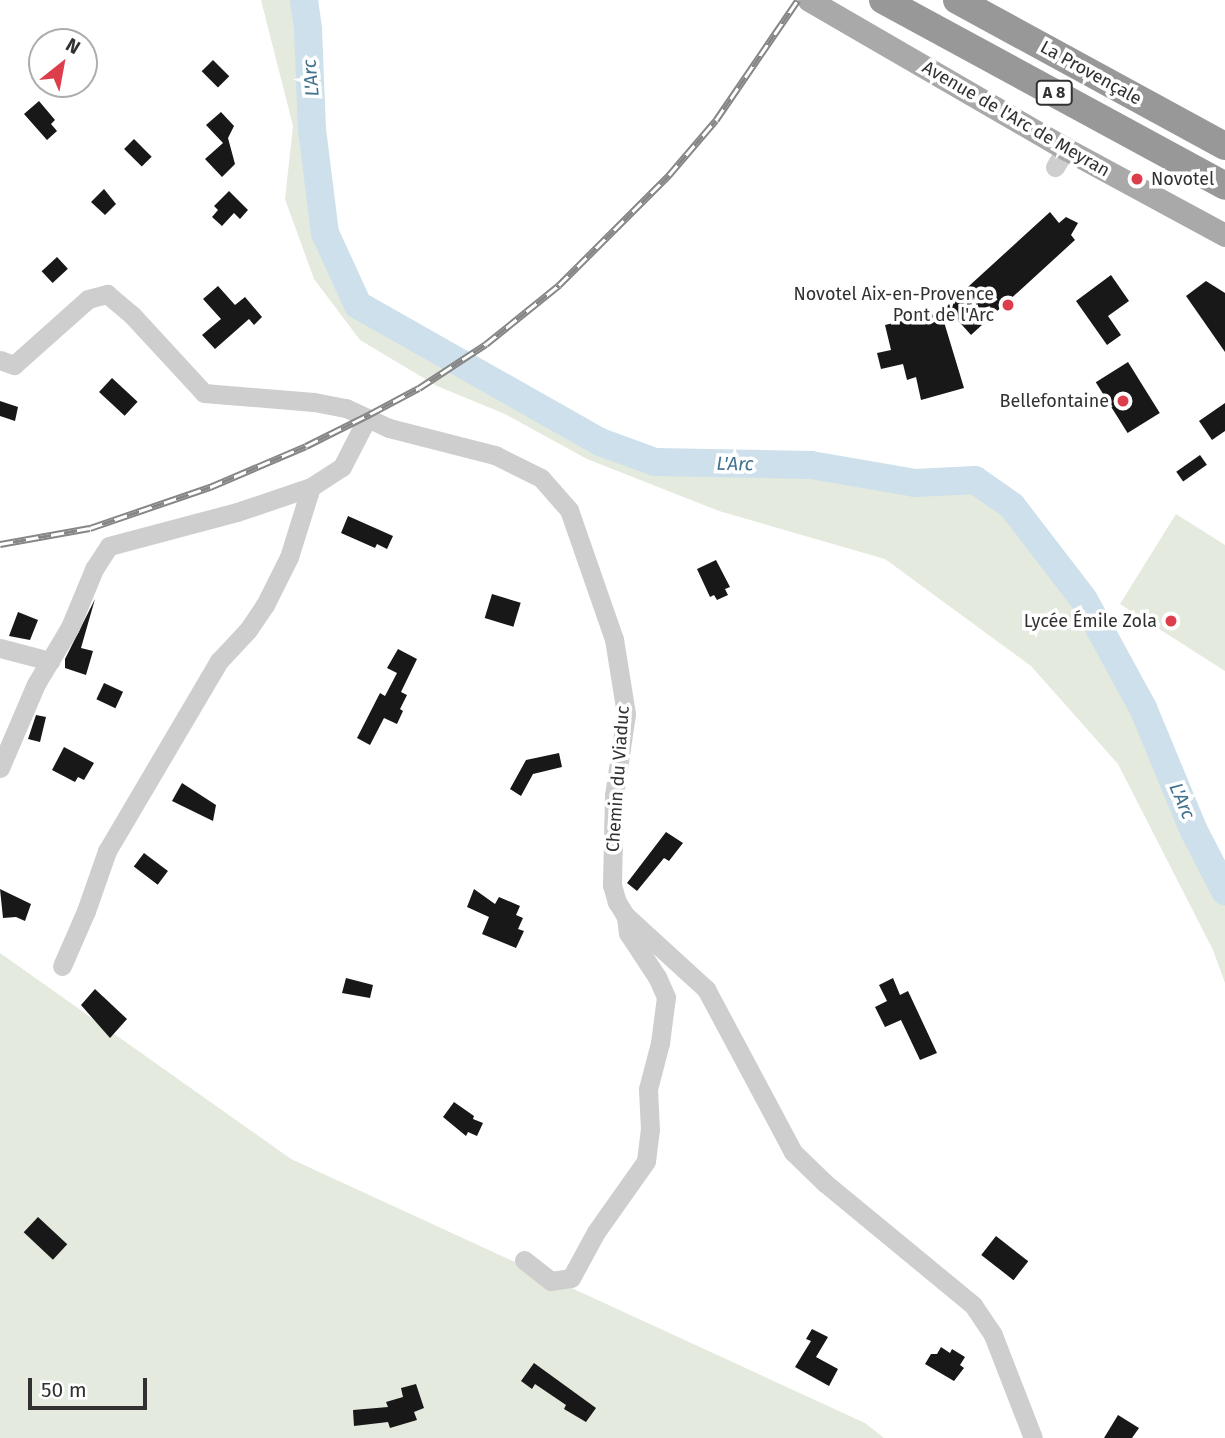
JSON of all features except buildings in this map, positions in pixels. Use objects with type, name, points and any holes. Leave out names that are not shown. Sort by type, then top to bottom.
[{"type":"highway","name":"La Provençale","points":[[883,0],[1225,186]]},
{"type":"highway","name":"La Provençale","points":[[957,0],[1225,146]]},
{"type":"main road","name":"Avenue de l'Arc de Meyran","points":[[809,0],[1061,158],[1225,235]]},
{"type":"street","name":"Chemin du Viaduc","points":[[0,360],[14,365],[88,299],[107,295],[132,315],[204,393],[314,402],[346,408],[366,420],[495,455],[541,478],[569,510],[614,639],[626,714],[614,795],[611,885],[617,902],[625,915],[706,989],[793,1152],[825,1183],[973,1305],[993,1335],[1033,1438]]},
{"type":"street","points":[[0,768],[36,684],[70,627],[94,569],[109,546],[237,512],[311,487],[342,467],[366,420]]},
{"type":"street","points":[[62,966],[86,911],[107,851],[219,661],[248,630],[265,606],[289,557],[311,487]]},
{"type":"street","points":[[0,648],[50,662]]},
{"type":"street","points":[[524,1261],[551,1281],[571,1278],[596,1232],[646,1161],[650,1130],[648,1089],[660,1043],[666,997],[657,977],[628,933],[625,915]]},
{"type":"shaded area","points":[[261,0],[304,0],[308,30],[312,129],[325,233],[358,305],[600,442],[655,462],[811,465],[915,483],[975,480],[1012,506],[1084,600],[1143,708],[1194,831],[1225,889],[1225,983],[1213,950],[1118,764],[1031,666],[885,559],[719,511],[587,459],[505,414],[437,386],[360,340],[314,279],[285,199],[293,126]]},
{"type":"shaded area","points":[[1176,514],[1225,545],[1225,671],[1120,604]]},
{"type":"shaded area","points":[[0,953],[291,1159],[865,1423],[884,1438],[0,1438]]},
{"type":"waterway","name":"L'Arc","points":[[304,0],[308,30],[312,129],[325,233],[358,305],[600,442],[655,462],[811,465],[915,483],[975,480],[1012,506],[1084,600],[1143,708],[1194,831],[1225,891]]},
{"type":"railway","points":[[0,544],[90,528],[210,487],[306,446],[370,414],[419,388],[486,344],[559,285],[669,175],[716,120],[798,0]]},
{"type":"place","name":"Novotel","points":[[1137,179]]},
{"type":"place","name":"Novotel Aix-en-Provence Pont de l'Arc","points":[[1008,305]]},
{"type":"place","name":"Bellefontaine","points":[[1123,401]]},
{"type":"place","name":"Lycée Émile Zola","points":[[1171,621]]}]
